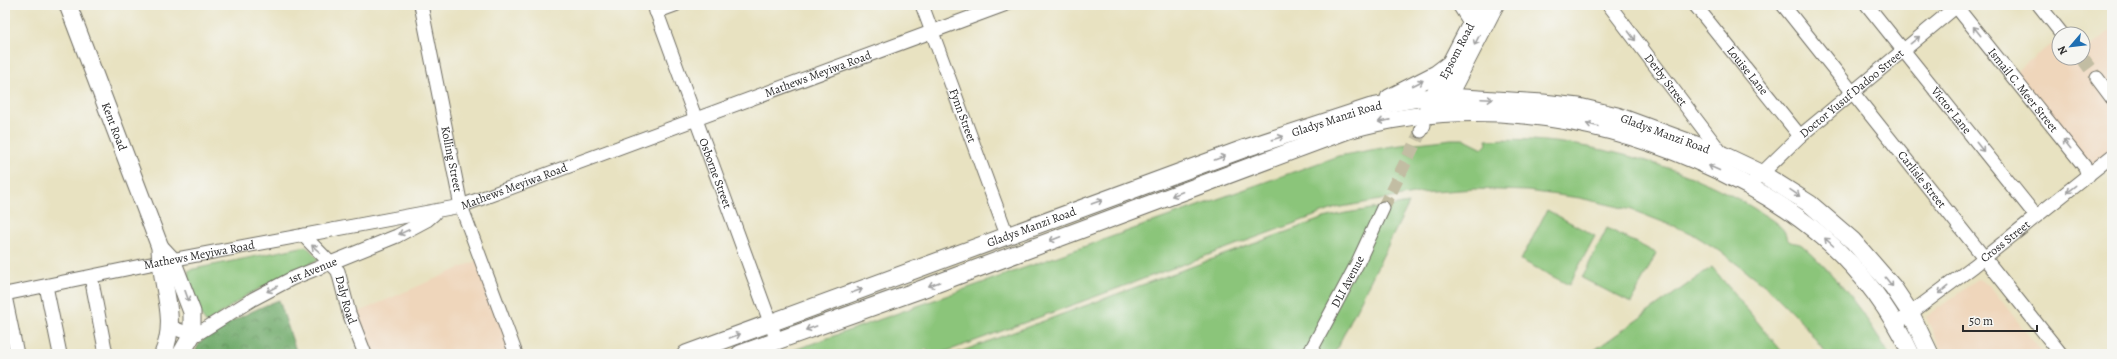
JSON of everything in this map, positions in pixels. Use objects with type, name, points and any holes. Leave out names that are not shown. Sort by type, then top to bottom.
[{"type":"main road","name":"Kent Road","points":[[68,5],[164,256]]},
{"type":"main road","name":"Epsom Road","points":[[1440,97],[1451,62],[1481,5]]},
{"type":"main road","name":"Epsom Road","points":[[1440,97],[1495,5]]},
{"type":"main road","points":[[1371,107],[1436,74],[1451,62]]},
{"type":"main road","points":[[1426,121],[1440,97]]},
{"type":"main road","name":"Gladys Manzi Road","points":[[686,354],[1006,232],[1246,148],[1371,107],[1395,101],[1440,97],[1543,103],[1579,107],[1631,121],[1723,155],[1761,173],[1810,204],[1853,241],[1892,287],[1911,314],[1930,354]]},
{"type":"main road","name":"Gladys Manzi Road","points":[[740,354],[1014,255],[1348,130],[1375,123],[1426,121],[1504,113],[1545,116],[1578,122],[1643,139],[1676,152],[1749,185],[1792,212],[1836,248],[1856,270],[1896,324],[1911,354]]},
{"type":"main road","points":[[1246,148],[1253,165]]},
{"type":"main road","points":[[1006,232],[1014,255]]},
{"type":"main road","points":[[163,354],[171,327],[164,256]]},
{"type":"main road","points":[[164,256],[192,312],[192,335],[181,354]]},
{"type":"street","name":"Kolling Street","points":[[421,5],[461,206],[516,354]]},
{"type":"street","points":[[655,8],[675,5]]},
{"type":"street","name":"Fynn Street","points":[[922,5],[1006,232]]},
{"type":"street","name":"Mathews Meyiwa Road","points":[[5,295],[91,277],[164,256],[302,235],[437,212],[461,206],[1004,5]]},
{"type":"street","points":[[1459,5],[1471,24]]},
{"type":"street","name":"Derby Street","points":[[1609,5],[1723,155]]},
{"type":"street","name":"Louise Lane","points":[[1695,5],[1800,136]]},
{"type":"street","name":"Carlisle Street","points":[[1783,5],[2061,354]]},
{"type":"street","name":"Victor Lane","points":[[1867,5],[1902,51],[2036,216]]},
{"type":"street","points":[[2040,5],[2056,26]]},
{"type":"street","name":"Doctor Yusuf Dadoo Street","points":[[1749,185],[1800,136],[1852,91],[1957,6]]},
{"type":"street","name":"Ismail C. Meer Street","points":[[1957,6],[2085,167],[2088,176]]},
{"type":"street","name":"Osborne Street","points":[[655,8],[777,340]]},
{"type":"street","points":[[2097,78],[2112,98]]},
{"type":"street","name":"Cross Street","points":[[1896,324],[1985,257],[2112,156]]},
{"type":"street","name":"DLI Avenue","points":[[1309,354],[1357,264],[1383,208]]},
{"type":"street","name":"1st Avenue","points":[[192,335],[202,331],[270,290],[331,262],[397,236],[427,220],[437,212]]},
{"type":"street","name":"Daly Road","points":[[302,235],[331,262],[341,278],[349,313],[365,354]]},
{"type":"street","points":[[91,277],[106,354]]},
{"type":"street","points":[[46,286],[60,354]]},
{"type":"street","points":[[5,295],[17,354]]},
{"type":"street","points":[[171,327],[192,335]]},
{"type":"shaded area","points":[[2112,29],[2112,158],[2088,177],[2011,75],[2051,44],[2051,66],[2091,66],[2091,46]]},
{"type":"shaded area","points":[[481,259],[516,354],[371,354],[356,313]]},
{"type":"shaded area","points":[[1978,279],[1990,286],[2043,354],[1943,354],[1926,317]]},
{"type":"green space","points":[[1451,139],[1465,139],[1483,148],[1487,144],[1486,140],[1519,139],[1590,147],[1626,155],[1661,166],[1695,178],[1727,193],[1774,222],[1784,231],[1789,241],[1798,243],[1816,258],[1850,297],[1889,354],[1827,354],[1802,322],[1768,288],[1720,251],[1691,233],[1632,210],[1580,198],[1527,191],[1474,189],[1419,193],[1336,208],[942,353],[929,354],[927,349],[914,354],[783,354],[1338,156],[1393,146]]},
{"type":"green space","points":[[1409,203],[1334,354],[954,354],[1324,218]]},
{"type":"green space","points":[[1547,210],[1595,236],[1569,285],[1521,260]]},
{"type":"green space","points":[[1607,228],[1656,253],[1631,303],[1582,278]]},
{"type":"green space","points":[[306,246],[319,259],[247,295],[207,323],[204,320],[191,289],[188,274],[189,270]]},
{"type":"green space","points":[[1712,267],[1784,354],[1589,354]]},
{"type":"green space","points":[[279,300],[297,354],[194,354],[200,343],[225,325],[261,307]]},
{"type":"tunnel","points":[[2088,66],[2097,78]]},
{"type":"tunnel","points":[[1383,208],[1421,131]]}]
